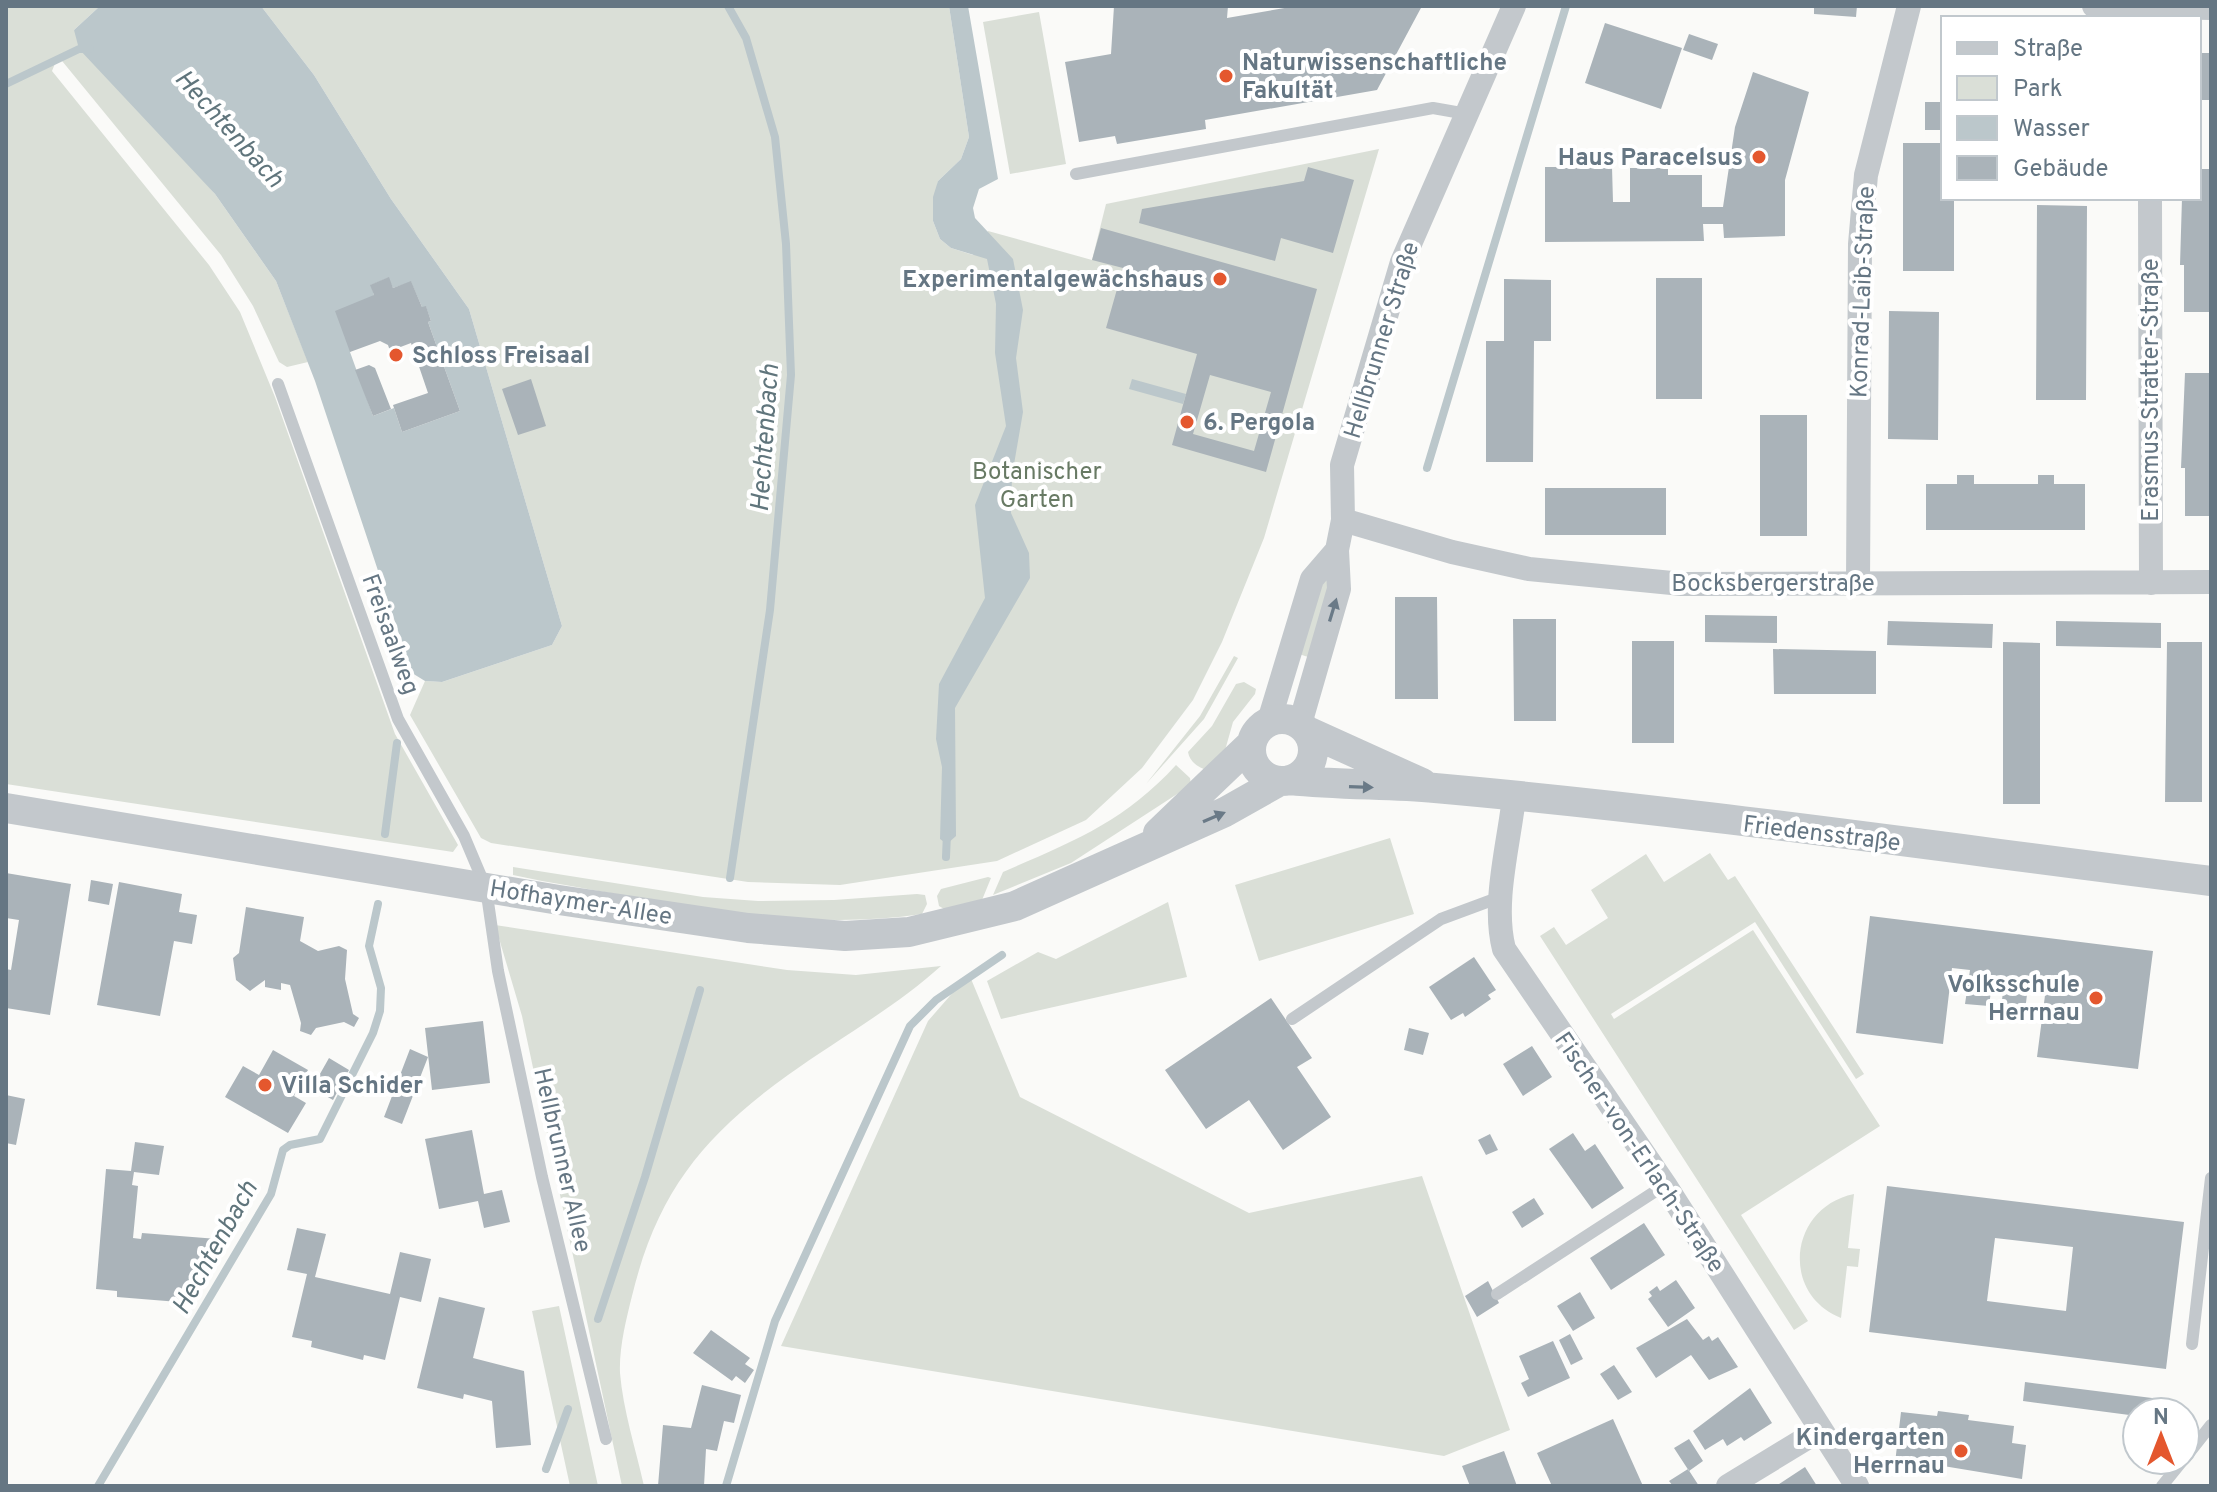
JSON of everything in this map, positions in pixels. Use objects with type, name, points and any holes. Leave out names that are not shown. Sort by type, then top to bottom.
[{"type":"street","name":"Hellbrunner Straße","points":[[1304,728],[1339,589],[1337,550],[1343,520],[1342,465],[1402,262],[1514,6]]},
{"type":"street","name":"Konrad-Laib-Straße","points":[[1858,583],[1861,230],[1866,175],[1909,6]]},
{"type":"street","points":[[2094,6],[2150,13],[2211,8]]},
{"type":"street","name":"Erasmus-Stratter-Straße","points":[[2150,200],[2151,583]]},
{"type":"street","name":"Bocksbergerstraße","points":[[1343,520],[1452,552],[1565,575],[1682,584],[2211,582]]},
{"type":"street","name":"Hellbrunner Straße","points":[[1269,721],[1312,579],[1337,550]]},
{"type":"street","points":[[1280,718],[1304,728],[1313,750],[1312,760],[1299,776],[1285,781],[1261,774],[1254,765],[1250,745],[1260,726],[1280,718]]},
{"type":"street","name":"Friedensstraße","points":[[1304,728],[1432,788]]},
{"type":"street","name":"Hofhaymer-Allee","points":[[1145,845],[1250,745]]},
{"type":"street","name":"Hofhaymer-Allee","points":[[6,808],[486,888],[785,932],[877,935],[937,927],[1015,906],[1082,878],[1145,845],[1225,812],[1285,781]]},
{"type":"street","name":"Friedensstraße","points":[[1285,781],[1356,787],[1432,788],[2211,881]]},
{"type":"street","name":"Fischer-von-Erlach-Straße","points":[[1514,797],[1503,896],[1501,936],[1504,949],[1665,1185],[1857,1486]]},
{"type":"street","points":[[1728,1486],[1820,1430]]},
{"type":"lane","points":[[1076,174],[1433,108],[1467,114]]},
{"type":"lane","name":"Freisaalweg","points":[[278,384],[398,719],[464,836],[486,888]]},
{"type":"lane","name":"Hellbrunner Allee","points":[[486,888],[498,971],[542,1177],[606,1439]]},
{"type":"lane","points":[[1292,1019],[1441,919],[1503,896]]},
{"type":"lane","points":[[2192,1344],[2211,1178]]},
{"type":"lane","points":[[1497,1294],[1665,1185]]},
{"type":"green space","points":[[6,6],[100,6],[74,30],[215,194],[276,281],[308,362],[287,367],[279,362],[253,306],[221,255],[58,56],[52,71],[209,265],[240,312],[275,397],[395,734],[458,845],[453,852],[6,784]]},
{"type":"green space","name":"Botanischer Garten","points":[[261,6],[949,6],[969,137],[961,159],[938,181],[933,221],[940,239],[951,248],[973,255],[988,231],[1092,260],[1106,204],[1379,149],[1264,538],[1222,642],[1193,700],[1142,768],[1086,820],[997,861],[840,885],[748,882],[491,843],[481,838],[410,715],[425,681],[442,682],[552,645],[562,626],[469,309],[391,199],[314,75]]},
{"type":"green space","points":[[1039,12],[1066,164],[1010,174],[983,22]]},
{"type":"green space","points":[[1332,577],[1308,657],[1299,654],[1324,579]]},
{"type":"green space","points":[[1234,656],[1238,658],[1204,719],[1146,784],[1200,716]]},
{"type":"green space","points":[[1244,682],[1256,689],[1255,694],[1233,722],[1224,754],[1210,771],[1199,767],[1188,752],[1212,726],[1236,684]]},
{"type":"green space","points":[[1176,765],[1190,778],[1191,785],[1071,863],[993,895],[1003,872],[1096,829],[1137,802]]},
{"type":"green space","points":[[1390,838],[1414,914],[1259,961],[1235,885]]},
{"type":"green space","points":[[1710,853],[1728,880],[1735,876],[1864,1074],[1856,1079],[1755,922],[1611,1014],[1614,1019],[1753,930],[1880,1126],[1741,1215],[1808,1321],[1794,1330],[1540,936],[1554,927],[1566,945],[1608,918],[1591,890],[1646,854],[1664,882]]},
{"type":"green space","points":[[513,867],[703,897],[758,901],[834,900],[917,894],[925,895],[927,904],[922,914],[875,919],[779,917],[684,906],[542,881],[513,875]]},
{"type":"green space","points":[[991,878],[982,900],[944,909],[939,906],[937,896],[941,889]]},
{"type":"green space","points":[[1168,902],[1187,977],[1001,1019],[987,981],[1038,952],[1056,959]]},
{"type":"green space","points":[[495,925],[787,970],[856,975],[941,966],[905,995],[788,1075],[731,1121],[707,1145],[670,1197],[642,1259],[627,1315],[621,1354],[624,1401],[644,1486],[622,1486],[522,1016]]},
{"type":"green space","points":[[969,974],[1020,1097],[1249,1213],[1422,1176],[1510,1430],[1444,1456],[781,1346],[928,1021]]},
{"type":"green space","points":[[1854,1194],[1848,1248],[1860,1249],[1858,1267],[1847,1266],[1841,1318],[1821,1306],[1808,1290],[1801,1271],[1800,1252],[1805,1232],[1816,1215],[1833,1202]]},
{"type":"green space","points":[[559,1306],[598,1486],[570,1486],[532,1311]]},
{"type":"water","points":[[100,6],[261,6],[314,75],[391,199],[469,309],[562,626],[552,645],[442,682],[425,681],[412,673],[315,381],[276,281],[215,194],[79,49],[74,30]],"holes":[[[388,278],[393,288],[411,282],[422,307],[426,307],[431,321],[428,322],[460,411],[402,432],[394,408],[373,416],[350,352],[374,295],[371,285]]]},
{"type":"water","points":[[949,6],[968,6],[998,179],[979,189],[973,208],[975,218],[1013,259],[1023,310],[1016,358],[1023,412],[1012,476],[1011,513],[1029,553],[1030,578],[955,708],[956,836],[947,844],[940,839],[942,767],[936,739],[939,684],[985,598],[975,505],[1006,426],[995,353],[996,304],[987,259],[951,248],[940,239],[933,221],[933,197],[938,181],[961,159],[969,137]]},
{"type":"water","points":[[1132,379],[1186,394],[1183,404],[1129,389]]},
{"type":"building","name":"Naturwissenschaftliche Fakultät","points":[[1114,6],[1228,6],[1227,18],[1296,6],[1422,6],[1377,90],[1205,120],[1206,129],[1117,144],[1115,136],[1079,142],[1065,62],[1111,54]]},
{"type":"building","points":[[1814,6],[1857,6],[1856,17],[1814,14]]},
{"type":"building","points":[[1605,23],[1682,48],[1661,109],[1585,83]]},
{"type":"building","points":[[1689,34],[1718,44],[1712,60],[1683,50]]},
{"type":"building","points":[[2201,53],[2211,53],[2211,100],[2201,100]]},
{"type":"building","name":"Haus Paracelsus","points":[[1753,72],[1809,92],[1785,180],[1785,236],[1724,238],[1723,224],[1703,224],[1704,241],[1545,242],[1545,167],[1612,167],[1613,202],[1630,202],[1630,168],[1668,168],[1668,175],[1702,175],[1702,207],[1723,207],[1735,127]]},
{"type":"building","points":[[1925,102],[1941,102],[1941,130],[1925,130]]},
{"type":"building","points":[[1903,143],[1941,143],[1941,200],[1954,200],[1954,271],[1903,271]]},
{"type":"building","points":[[1308,167],[1354,180],[1333,253],[1281,238],[1275,261],[1139,223],[1142,209],[1304,181]]},
{"type":"building","points":[[2201,169],[2211,169],[2211,312],[2184,312],[2184,265],[2180,265],[2182,200],[2201,200]]},
{"type":"building","points":[[2037,205],[2087,206],[2086,400],[2036,400]]},
{"type":"building","points":[[1101,228],[1317,289],[1266,472],[1172,445],[1197,354],[1106,328],[1123,268],[1092,260]],"holes":[[[1210,375],[1271,392],[1254,451],[1193,434]]]},
{"type":"building","points":[[389,277],[393,288],[411,281],[422,307],[426,306],[431,321],[428,322],[460,411],[402,432],[393,405],[428,393],[411,343],[390,351],[388,345],[380,341],[350,352],[335,311],[374,295],[370,285]]},
{"type":"building","points":[[1656,278],[1702,278],[1702,399],[1656,399]]},
{"type":"building","points":[[1504,279],[1551,280],[1551,341],[1534,341],[1533,462],[1486,462],[1486,341],[1504,341]]},
{"type":"building","points":[[1889,311],[1939,312],[1938,440],[1888,439]]},
{"type":"building","points":[[369,365],[375,368],[391,409],[373,416],[355,370]]},
{"type":"building","points":[[2185,373],[2211,373],[2211,516],[2185,516],[2185,468],[2181,468]]},
{"type":"building","points":[[531,379],[546,426],[518,435],[502,389]]},
{"type":"building","points":[[1760,415],[1807,415],[1807,536],[1760,536]]},
{"type":"building","points":[[1957,475],[1974,475],[1974,484],[2038,484],[2038,475],[2054,475],[2054,484],[2085,484],[2085,530],[1926,530],[1926,484],[1957,484]]},
{"type":"building","points":[[1545,488],[1666,488],[1666,535],[1545,535]]},
{"type":"building","points":[[1395,597],[1437,597],[1438,699],[1395,699]]},
{"type":"building","points":[[1705,615],[1777,616],[1777,643],[1705,642]]},
{"type":"building","points":[[1513,619],[1556,619],[1556,721],[1514,721]]},
{"type":"building","points":[[1888,621],[1993,624],[1992,648],[1887,645]]},
{"type":"building","points":[[2056,621],[2161,623],[2161,648],[2056,646]]},
{"type":"building","points":[[1632,641],[1674,641],[1674,743],[1632,743]]},
{"type":"building","points":[[2003,642],[2040,643],[2040,804],[2003,804]]},
{"type":"building","points":[[2167,642],[2202,642],[2202,802],[2165,802]]},
{"type":"building","points":[[1773,649],[1876,651],[1876,694],[1774,694]]},
{"type":"building","points":[[6,873],[71,884],[50,1015],[6,1008],[6,969],[11,970],[19,920],[6,918]]},
{"type":"building","points":[[91,880],[113,884],[109,905],[88,901]]},
{"type":"building","points":[[119,882],[182,894],[179,912],[197,915],[192,944],[174,941],[160,1016],[97,1005]]},
{"type":"building","points":[[246,907],[304,917],[300,941],[318,951],[339,946],[347,950],[345,979],[353,1014],[359,1018],[354,1027],[344,1022],[316,1028],[311,1035],[300,1031],[301,1023],[290,985],[281,983],[281,990],[265,987],[265,980],[250,991],[236,980],[233,958],[239,953]]},
{"type":"building","name":"Volksschule Herrnau","points":[[1870,916],[2153,951],[2138,1069],[2037,1057],[2047,980],[2029,978],[2025,1011],[2001,1008],[2003,992],[1997,991],[1991,991],[1989,1006],[1965,1004],[1970,970],[1952,968],[1943,1044],[1856,1033]]},
{"type":"building","points":[[1474,957],[1496,990],[1488,995],[1491,999],[1465,1017],[1463,1013],[1451,1020],[1429,987]]},
{"type":"building","points":[[1271,998],[1312,1058],[1297,1067],[1331,1117],[1283,1150],[1249,1100],[1206,1129],[1165,1070]]},
{"type":"building","points":[[483,1021],[490,1083],[432,1090],[425,1028]]},
{"type":"building","points":[[1409,1028],[1429,1033],[1423,1055],[1404,1050]]},
{"type":"building","points":[[1532,1046],[1552,1077],[1523,1096],[1503,1064]]},
{"type":"building","points":[[410,1049],[428,1057],[402,1124],[384,1117]]},
{"type":"building","name":"Villa Schider","points":[[273,1050],[308,1070],[294,1096],[306,1103],[288,1133],[225,1097],[243,1066],[259,1075]]},
{"type":"building","points":[[329,1058],[349,1070],[333,1100],[312,1088]]},
{"type":"building","points":[[6,1095],[25,1099],[16,1145],[6,1143]]},
{"type":"building","points":[[472,1130],[484,1194],[502,1190],[510,1222],[484,1228],[478,1201],[439,1209],[425,1139]]},
{"type":"building","points":[[1573,1133],[1585,1151],[1595,1144],[1624,1188],[1592,1209],[1549,1149]]},
{"type":"building","points":[[1490,1134],[1498,1150],[1486,1155],[1478,1140]]},
{"type":"building","points":[[135,1142],[164,1146],[159,1175],[134,1172],[132,1185],[138,1186],[133,1238],[141,1239],[142,1233],[230,1240],[191,1303],[117,1297],[117,1291],[96,1289],[106,1169],[131,1171]]},
{"type":"building","points":[[1887,1186],[2184,1222],[2166,1369],[1869,1332]],"holes":[[[1995,1238],[2073,1247],[2066,1311],[1987,1301]]]},
{"type":"building","points":[[1534,1198],[1544,1214],[1522,1228],[1512,1212]]},
{"type":"building","points":[[1644,1223],[1665,1255],[1611,1290],[1590,1258]]},
{"type":"building","points":[[297,1228],[326,1234],[315,1277],[390,1294],[400,1252],[431,1259],[421,1302],[400,1297],[385,1360],[364,1355],[363,1360],[311,1347],[312,1341],[292,1337],[307,1274],[287,1270]]},
{"type":"building","points":[[1676,1280],[1695,1308],[1668,1327],[1648,1299],[1652,1296],[1649,1292],[1657,1286],[1660,1291]]},
{"type":"building","points":[[1488,1281],[1499,1303],[1477,1317],[1465,1296]]},
{"type":"building","points":[[1580,1292],[1595,1318],[1573,1331],[1557,1306]]},
{"type":"building","points":[[439,1297],[485,1308],[473,1358],[524,1371],[531,1445],[496,1448],[492,1401],[464,1394],[463,1399],[417,1388]]},
{"type":"building","points":[[1687,1319],[1703,1340],[1709,1336],[1712,1341],[1718,1337],[1738,1367],[1709,1380],[1691,1355],[1656,1378],[1636,1348]]},
{"type":"building","points":[[711,1330],[750,1358],[745,1364],[754,1370],[745,1383],[736,1376],[732,1381],[693,1353]]},
{"type":"building","points":[[1570,1334],[1583,1359],[1571,1365],[1559,1340]]},
{"type":"building","points":[[1553,1341],[1570,1378],[1528,1397],[1521,1383],[1529,1379],[1519,1356]]},
{"type":"building","points":[[1614,1365],[1632,1392],[1618,1400],[1600,1374]]},
{"type":"building","points":[[2025,1382],[2136,1396],[2121,1396],[2121,1414],[2023,1401]]},
{"type":"building","points":[[702,1385],[741,1395],[734,1423],[724,1421],[717,1451],[706,1449],[704,1486],[658,1486],[663,1425],[691,1428]]},
{"type":"building","points":[[1750,1388],[1772,1423],[1744,1441],[1741,1437],[1727,1446],[1723,1439],[1705,1450],[1693,1431]]},
{"type":"building","name":"Kindergarten Herrnau","points":[[1938,1411],[1969,1415],[1968,1420],[2014,1426],[2012,1443],[2026,1445],[2022,1479],[1931,1464],[1932,1459],[1923,1458],[1922,1466],[1895,1463],[1901,1412],[1937,1416]]},
{"type":"building","points":[[1613,1419],[1643,1486],[1552,1486],[1537,1453]]},
{"type":"building","points":[[1689,1439],[1703,1461],[1689,1471],[1674,1448]]},
{"type":"building","points":[[1504,1451],[1517,1486],[1470,1486],[1462,1466]]},
{"type":"building","points":[[1805,1467],[1817,1486],[1776,1486]]},
{"type":"building","points":[[1688,1469],[1699,1486],[1673,1486],[1669,1481]]},
{"type":"waterway","name":"Hechtenbach","points":[[728,6],[746,38],[775,137],[786,244],[791,375],[770,610],[730,878]]},
{"type":"waterway","points":[[1427,468],[1566,6]]},
{"type":"waterway","name":"Hechtenbach","points":[[6,84],[79,49],[90,49]]},
{"type":"waterway","name":"Hechtenbach","points":[[385,834],[397,743]]},
{"type":"waterway","name":"Hechtenbach","points":[[946,857],[947,833]]},
{"type":"waterway","name":"Hechtenbach","points":[[98,1486],[271,1194],[283,1150],[290,1145],[320,1139],[373,1033],[380,1011],[381,988],[369,946],[378,904]]},
{"type":"waterway","points":[[726,1486],[775,1321],[910,1026],[936,1000],[1002,955]]},
{"type":"waterway","name":"Hechtenbach","points":[[598,1319],[645,1177],[700,990]]},
{"type":"waterway","name":"Hechtenbach","points":[[546,1469],[568,1409]]},
{"type":"place","name":"Naturwissenschaftliche Fakultät","points":[[1226,76]]},
{"type":"place","name":"Haus Paracelsus","points":[[1759,157]]},
{"type":"place","name":"Experimentalgewächshaus","points":[[1220,279]]},
{"type":"place","name":"Schloss Freisaal","points":[[396,355]]},
{"type":"place","name":"6. Pergola","points":[[1187,422]]},
{"type":"place","name":"Volksschule Herrnau","points":[[2096,998]]},
{"type":"place","name":"Villa Schider","points":[[265,1085]]},
{"type":"place","name":"Kindergarten Herrnau","points":[[1961,1451]]}]
